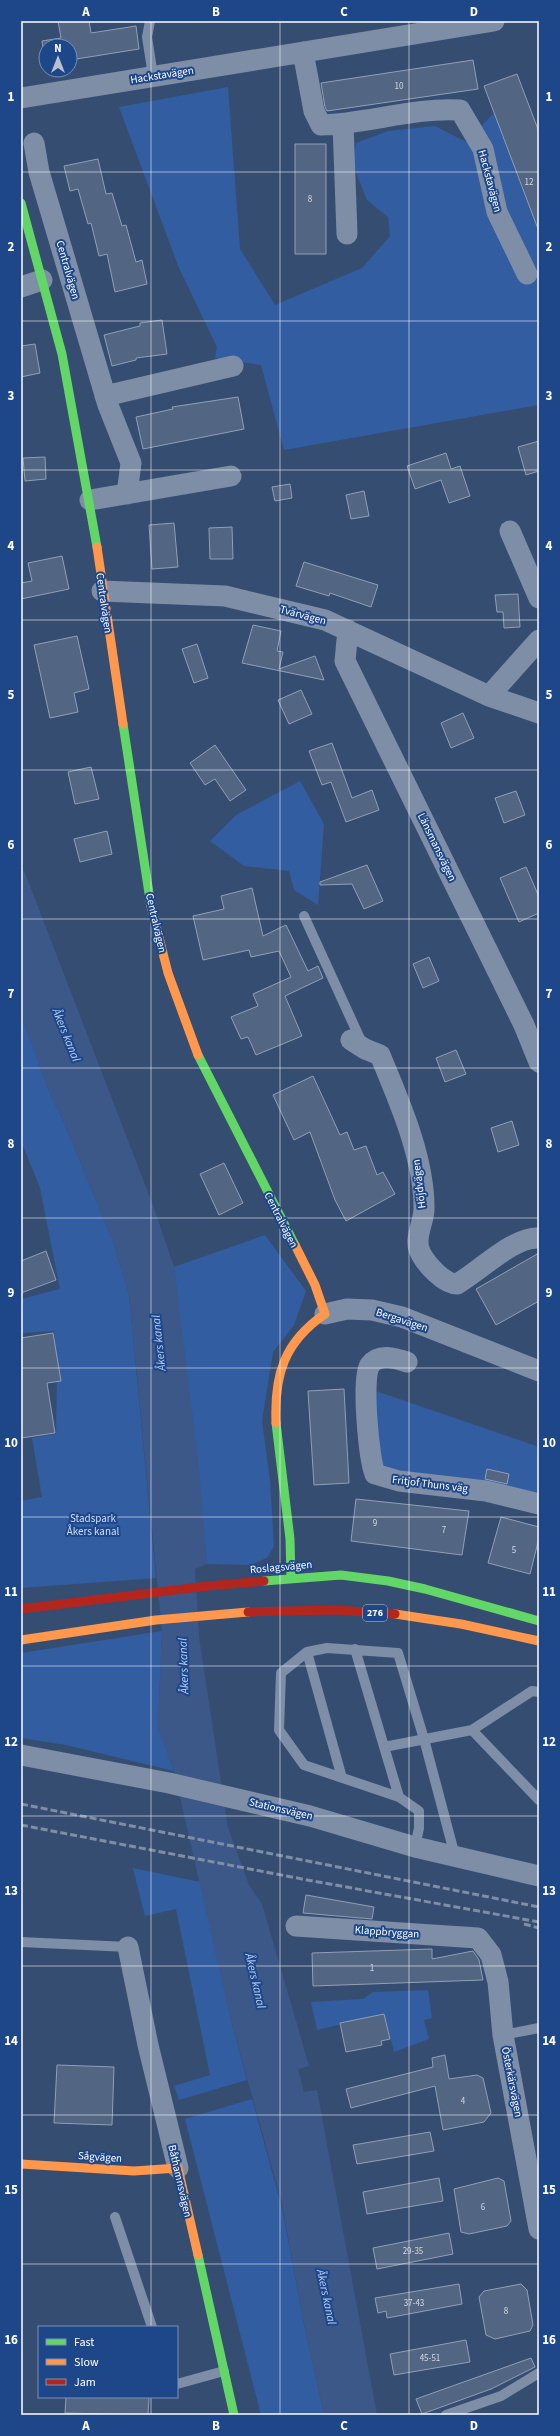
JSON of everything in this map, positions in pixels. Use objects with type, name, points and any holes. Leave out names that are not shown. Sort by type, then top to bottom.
[{"type":"street","name":"Hackstavägen","points":[[21,98],[494,21]]},
{"type":"street","name":"Hackstavägen","points":[[303,52],[314,111],[321,125],[343,124],[443,109],[460,110],[483,149],[497,212],[527,274]]},
{"type":"street","points":[[343,124],[347,234]]},
{"type":"street","name":"Centralvägen","points":[[34,143],[39,172],[105,396],[131,463],[127,494]]},
{"type":"street","name":"Centralvägen","points":[[21,204],[62,354],[90,500],[102,591],[149,896],[168,973],[194,1049],[315,1285],[325,1314]]},
{"type":"street","points":[[21,287],[42,280]]},
{"type":"street","points":[[105,396],[233,366]]},
{"type":"street","points":[[90,500],[231,476]]},
{"type":"street","points":[[510,531],[539,598]]},
{"type":"street","name":"Tvärvägen","points":[[102,591],[224,596],[325,620],[489,696],[539,713]]},
{"type":"street","name":"Länsmansvägen","points":[[348,630],[345,661],[524,1025],[539,1062]]},
{"type":"street","points":[[489,696],[539,640]]},
{"type":"street","name":"Höjdvägen","points":[[358,1045],[380,1055],[403,1111],[416,1156],[424,1210],[417,1243],[421,1254],[444,1279],[451,1284],[457,1284],[512,1246],[530,1237],[539,1238]]},
{"type":"street","name":"Bergavägen","points":[[291,1578],[290,1538],[276,1425],[277,1392],[282,1368],[289,1348],[304,1328],[325,1314],[347,1309],[372,1310],[402,1317],[539,1371]]},
{"type":"street","name":"Fritjof Thuns väg","points":[[407,1362],[392,1357],[376,1359],[369,1366],[366,1378],[367,1405],[371,1464],[375,1474],[399,1481],[486,1491],[539,1504]]},
{"type":"street","name":"Roslagsvägen","points":[[21,1609],[208,1586],[341,1575],[388,1581],[425,1589],[539,1621]]},
{"type":"street","points":[[283,1588],[291,1578]]},
{"type":"street","points":[[209,1613],[222,1604]]},
{"type":"street","name":"276","points":[[21,1640],[150,1619],[209,1613],[296,1609],[382,1613],[472,1626],[539,1641]]},
{"type":"street","name":"Stationsvägen","points":[[21,1755],[169,1783],[310,1816],[415,1847],[539,1876]]},
{"type":"street","name":"Klappbryggan","points":[[296,1926],[478,1938]]},
{"type":"street","name":"Österkärsvägen","points":[[478,1938],[491,1955],[498,1982],[503,2035],[539,2229]]},
{"type":"street","name":"Båthamnsvägen","points":[[128,1947],[148,2045],[178,2168],[234,2415]]},
{"type":"street","name":"Sågvägen","points":[[21,2164],[134,2171],[178,2168]]},
{"type":"lane","points":[[150,21],[147,37],[153,76]]},
{"type":"lane","points":[[304,916],[358,1045]]},
{"type":"lane","points":[[415,1847],[419,1828],[419,1811],[398,1797],[304,1765],[279,1730],[281,1673],[307,1652],[328,1648],[398,1653],[424,1739],[455,1856]]},
{"type":"lane","points":[[355,1649],[398,1797]]},
{"type":"lane","points":[[307,1652],[342,1778]]},
{"type":"lane","points":[[384,1747],[472,1730],[532,1691],[539,1692]]},
{"type":"lane","points":[[472,1730],[539,1800]]},
{"type":"lane","points":[[21,1942],[128,1947]]},
{"type":"lane","points":[[503,2035],[539,2028]]},
{"type":"lane","points":[[115,2217],[152,2326]]},
{"type":"lane","points":[[178,2384],[224,2371]]},
{"type":"lane","points":[[446,2415],[501,2396],[539,2373]]},
{"type":"green space","points":[[228,87],[240,249],[275,305],[362,268],[390,236],[388,217],[367,200],[353,165],[356,143],[388,131],[435,126],[466,142],[494,113],[539,233],[539,405],[284,450],[261,365],[215,358],[217,347],[179,268],[119,107]]},
{"type":"green space","points":[[300,781],[324,824],[318,905],[294,890],[289,871],[244,866],[210,841],[236,815]]},
{"type":"green space","name":"Stadspark Åkers kanal","points":[[21,1014],[49,1091],[65,1125],[113,1241],[129,1295],[156,1578],[21,1588],[21,1501],[42,1497],[32,1438],[56,1434],[57,1384],[54,1331],[21,1333],[21,1299],[60,1289],[40,1188],[21,1141]]},
{"type":"green space","points":[[265,1235],[306,1291],[294,1325],[273,1352],[262,1421],[270,1480],[274,1546],[267,1558],[250,1565],[207,1564],[174,1267]]},
{"type":"green space","points":[[373,1390],[539,1447],[539,1498],[382,1470]]},
{"type":"green space","points":[[162,1631],[158,1727],[174,1771],[66,1745],[21,1738],[21,1653]]},
{"type":"green space","points":[[133,1868],[200,1882],[231,2020],[247,2080],[179,2100],[174,2086],[210,2075],[176,1909],[145,1916]]},
{"type":"green space","points":[[428,1990],[432,2018],[424,2020],[429,2039],[394,2052],[384,2014],[317,2030],[311,2002],[363,1999],[373,1992]]},
{"type":"green space","points":[[252,2099],[282,2208],[304,2324],[324,2415],[261,2415],[185,2119]]},
{"type":"water","name":"Åkers kanal","points":[[21,868],[25,873],[154,1208],[174,1267],[198,1459],[207,1564],[195,1569],[199,1637],[228,1828],[249,1885],[262,1904],[309,2066],[298,2069],[304,2092],[317,2090],[377,2415],[324,2415],[304,2324],[282,2204],[231,2020],[174,1771],[158,1727],[162,1631],[129,1295],[113,1241],[65,1125],[49,1091],[21,1014]]},
{"type":"building","points":[[58,21],[89,21],[91,33],[136,26],[139,49],[78,59],[78,38],[61,38]]},
{"type":"building","points":[[473,60],[478,89],[327,111],[325,107],[321,83]]},
{"type":"building","points":[[517,74],[539,132],[538,229],[484,86]]},
{"type":"building","points":[[295,144],[326,144],[326,254],[295,254]]},
{"type":"building","points":[[98,159],[106,194],[112,193],[122,226],[126,225],[136,262],[142,260],[147,284],[115,292],[107,254],[99,256],[91,223],[88,224],[78,189],[70,191],[64,166]]},
{"type":"building","points":[[162,320],[167,354],[136,358],[136,360],[112,366],[104,335],[140,326],[140,323]]},
{"type":"building","points":[[35,344],[40,373],[21,377],[21,346]]},
{"type":"building","points":[[238,397],[244,429],[143,449],[136,417],[173,409],[172,407]]},
{"type":"building","points":[[539,441],[539,471],[526,475],[518,447]]},
{"type":"building","points":[[446,453],[451,469],[460,466],[470,496],[449,503],[441,480],[415,489],[407,466]]},
{"type":"building","points":[[45,457],[46,479],[25,481],[23,458]]},
{"type":"building","points":[[290,484],[292,498],[275,501],[272,487]]},
{"type":"building","points":[[364,491],[369,516],[351,519],[346,495]]},
{"type":"building","points":[[174,523],[178,567],[152,569],[149,525]]},
{"type":"building","points":[[232,527],[233,559],[210,559],[209,528]]},
{"type":"building","points":[[62,556],[69,589],[21,599],[21,583],[32,581],[28,563]]},
{"type":"building","points":[[304,562],[378,585],[371,607],[330,593],[329,596],[296,586]]},
{"type":"building","points":[[518,594],[520,627],[504,628],[503,612],[497,612],[495,595]]},
{"type":"building","points":[[253,625],[281,631],[277,651],[283,652],[279,669],[315,656],[324,680],[242,663]]},
{"type":"building","points":[[77,636],[89,689],[74,693],[78,712],[50,718],[34,645]]},
{"type":"building","points":[[197,644],[208,678],[194,683],[182,649]]},
{"type":"building","points":[[301,690],[312,714],[289,724],[278,700]]},
{"type":"building","points":[[463,713],[474,738],[451,748],[441,723]]},
{"type":"building","points":[[332,743],[352,798],[372,790],[379,810],[346,822],[331,782],[322,785],[309,751]]},
{"type":"building","points":[[215,745],[246,790],[230,801],[215,779],[205,785],[190,763]]},
{"type":"building","points":[[91,767],[99,799],[75,804],[68,772]]},
{"type":"building","points":[[516,791],[525,815],[504,823],[495,798]]},
{"type":"building","points":[[107,831],[112,854],[80,862],[74,839]]},
{"type":"building","points":[[367,865],[383,901],[364,909],[352,884],[320,885],[320,882]]},
{"type":"building","points":[[526,867],[539,897],[539,913],[519,922],[500,878]]},
{"type":"building","points":[[252,888],[263,936],[286,925],[308,971],[318,966],[323,978],[285,996],[302,1036],[256,1055],[248,1037],[241,1039],[231,1017],[258,1006],[253,994],[291,977],[279,951],[251,957],[249,950],[203,960],[193,916],[224,909],[221,896]]},
{"type":"building","points":[[429,957],[439,981],[423,988],[413,964]]},
{"type":"building","points":[[456,1050],[466,1074],[445,1082],[436,1058]]},
{"type":"building","points":[[313,1076],[340,1135],[347,1132],[354,1150],[366,1146],[377,1175],[383,1172],[395,1194],[346,1221],[335,1200],[310,1132],[294,1140],[273,1095]]},
{"type":"building","points":[[512,1121],[519,1145],[498,1152],[491,1128]]},
{"type":"building","points":[[224,1163],[243,1203],[219,1215],[200,1174]]},
{"type":"building","points":[[46,1251],[56,1280],[21,1293],[21,1261]]},
{"type":"building","points":[[539,1253],[539,1301],[496,1325],[476,1289]]},
{"type":"building","points":[[53,1333],[61,1381],[47,1383],[55,1433],[21,1438],[21,1338]]},
{"type":"building","points":[[344,1389],[349,1483],[314,1485],[308,1391]]},
{"type":"building","points":[[487,1469],[509,1474],[507,1484],[485,1479]]},
{"type":"building","points":[[356,1499],[469,1511],[462,1555],[351,1541]]},
{"type":"building","points":[[501,1517],[539,1527],[539,1538],[530,1574],[488,1563]]},
{"type":"building","points":[[306,1895],[374,1907],[372,1919],[303,1913]]},
{"type":"building","points":[[432,1949],[432,1959],[473,1951],[479,1960],[483,1980],[313,1986],[312,1953]]},
{"type":"building","points":[[384,2014],[390,2039],[381,2041],[382,2045],[346,2052],[340,2023]]},
{"type":"building","points":[[445,2055],[449,2079],[477,2075],[483,2078],[491,2113],[484,2122],[443,2130],[435,2086],[351,2108],[346,2089],[433,2067],[432,2058]]},
{"type":"building","points":[[57,2065],[114,2067],[112,2125],[54,2123]]},
{"type":"building","points":[[430,2132],[434,2151],[357,2164],[353,2145]]},
{"type":"building","points":[[439,2178],[443,2201],[367,2214],[363,2192]]},
{"type":"building","points":[[498,2178],[504,2181],[511,2221],[507,2226],[469,2234],[461,2232],[454,2189]]},
{"type":"building","points":[[449,2233],[453,2254],[377,2269],[373,2248]]},
{"type":"building","points":[[459,2284],[462,2304],[387,2318],[386,2311],[378,2313],[375,2298]]},
{"type":"building","points":[[521,2284],[527,2290],[533,2325],[530,2331],[495,2339],[486,2335],[479,2297],[484,2291]]},
{"type":"building","points":[[466,2340],[470,2362],[394,2375],[390,2354]]},
{"type":"building","points":[[531,2358],[535,2367],[491,2389],[422,2414],[416,2399]]},
{"type":"building","points":[[66,2398],[149,2398],[148,2415],[65,2413]]},
{"type":"railway","points":[[21,1804],[539,1907]]},
{"type":"railway","points":[[21,1825],[302,1879],[539,1922]]},
{"type":"railway","points":[[524,1924],[539,1928]]},
{"type":"traffic: fast","points":[[21,203],[62,354],[97,547]]},
{"type":"traffic: fast","points":[[123,724],[151,906]]},
{"type":"traffic: fast","points":[[198,1055],[295,1245]]},
{"type":"traffic: fast","points":[[276,1423],[290,1539],[291,1578]]},
{"type":"traffic: fast","points":[[264,1581],[341,1575],[388,1581],[425,1589],[539,1621]]},
{"type":"traffic: fast","points":[[198,2255],[234,2415]]},
{"type":"traffic: slow","points":[[97,547],[123,724]]},
{"type":"traffic: slow","points":[[151,906],[168,973],[198,1055]]},
{"type":"traffic: slow","points":[[276,1423],[277,1390],[284,1361],[300,1336],[325,1314],[315,1285],[295,1245]]},
{"type":"traffic: slow","points":[[21,1640],[156,1620],[248,1612]]},
{"type":"traffic: slow","points":[[395,1614],[461,1624],[539,1641]]},
{"type":"traffic: slow","points":[[21,2164],[134,2171],[178,2168],[198,2255]]},
{"type":"traffic: jam","points":[[21,1609],[208,1586],[264,1581]]},
{"type":"traffic: jam","points":[[248,1612],[336,1610],[395,1614]]}]
